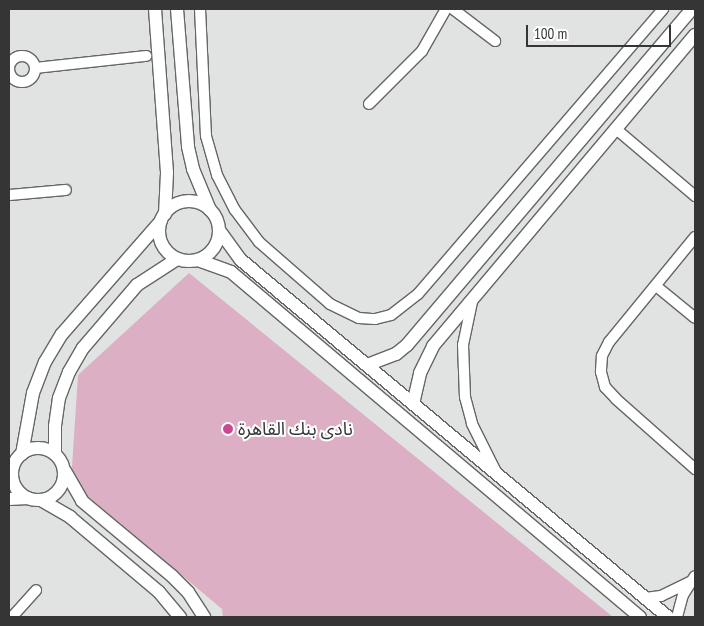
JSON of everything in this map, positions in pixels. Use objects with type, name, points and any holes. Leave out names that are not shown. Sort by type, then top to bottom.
[{"type":"street","points":[[155,9],[167,173],[162,243],[176,259]]},
{"type":"street","points":[[177,9],[188,147],[193,169],[219,230],[241,260],[668,617]]},
{"type":"street","points":[[200,9],[206,136],[217,175],[234,210],[259,242],[330,304],[351,316],[375,319],[391,315],[418,294],[663,9]]},
{"type":"street","points":[[369,104],[422,51],[446,9]]},
{"type":"street","points":[[454,9],[495,40]]},
{"type":"street","points":[[367,365],[396,354],[407,345],[692,9]]},
{"type":"street","points":[[413,404],[425,359],[475,295],[695,35]]},
{"type":"street","points":[[24,56],[32,60],[35,68],[33,76],[23,82],[13,77],[10,65],[16,59],[24,56]]},
{"type":"street","points":[[35,68],[146,56]]},
{"type":"street","points":[[616,129],[695,196]]},
{"type":"street","points":[[9,195],[66,190]]},
{"type":"street","points":[[28,498],[14,484],[12,471],[33,393],[58,341],[163,218],[183,202],[198,203],[210,210]]},
{"type":"street","points":[[198,260],[215,245],[219,230]]},
{"type":"street","points":[[695,237],[609,342],[602,356],[601,372],[606,387],[616,399],[695,469]]},
{"type":"street","points":[[204,617],[188,592],[172,576],[82,501],[55,454],[55,426],[59,398],[69,372],[83,348],[137,285],[176,259],[198,260],[231,272],[640,617]]},
{"type":"street","points":[[656,286],[695,318]]},
{"type":"street","points":[[475,295],[462,345],[464,397],[472,424],[498,475]]},
{"type":"street","points":[[16,458],[38,448],[55,454]]},
{"type":"street","points":[[41,500],[59,490],[64,471]]},
{"type":"street","points":[[9,499],[28,498],[41,500],[70,517],[159,592],[180,617]]},
{"type":"street","points":[[645,598],[661,596],[692,579]]},
{"type":"street","points":[[677,617],[692,579]]},
{"type":"street","points":[[12,617],[36,590]]},
{"type":"shaded area","name":"نادى بنك القاهرة","points":[[189,273],[613,617],[223,617],[222,609],[71,482],[78,375]]},
{"type":"place","name":"نادى بنك القاهرة","points":[[228,429]]}]
